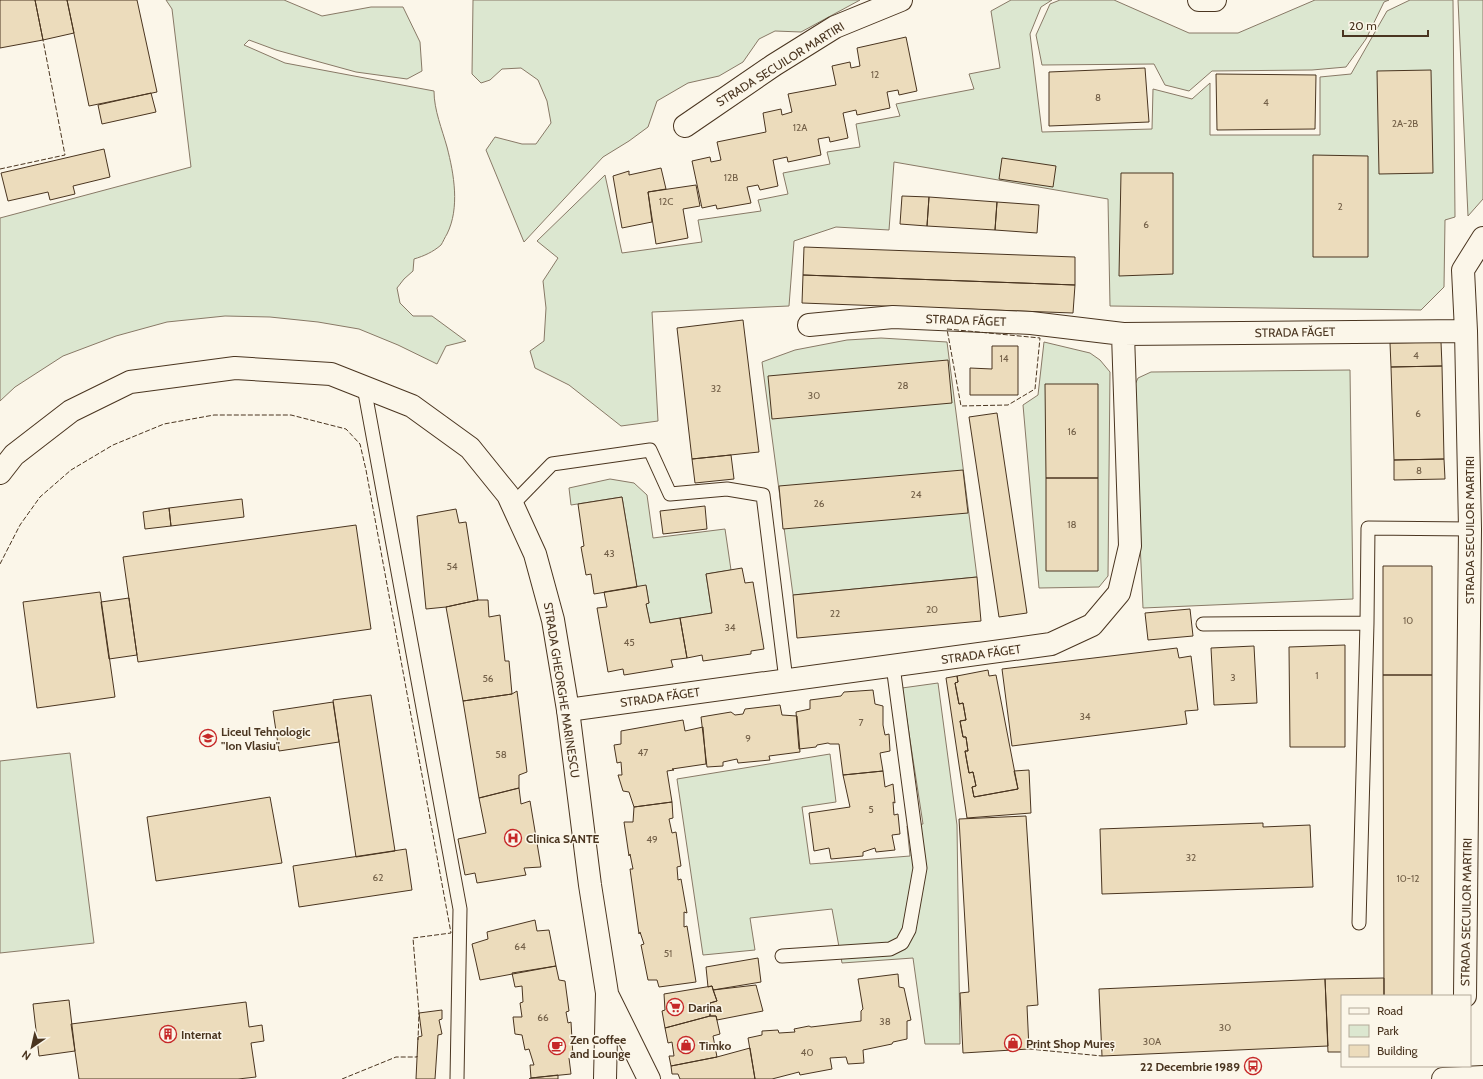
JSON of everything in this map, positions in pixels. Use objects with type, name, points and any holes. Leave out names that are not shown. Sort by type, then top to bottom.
[{"type":"street","name":"STRADA SECUILOR MARTIRI","points":[[685,126],[774,65],[835,26],[901,0]]},
{"type":"street","points":[[1199,0],[1214,0]]},
{"type":"street","name":"STRADA SECUILOR MARTIRI","points":[[1465,995],[1475,828],[1466,331],[1463,270],[1483,238]]},
{"type":"street","name":"STRADA FĂGET","points":[[809,325],[893,316],[1032,322],[1123,334],[1466,331]]},
{"type":"street","name":"STRADA FĂGET","points":[[568,710],[1051,644],[1092,625],[1118,593],[1130,546],[1123,334]]},
{"type":"street","name":"STRADA GHEORGHE MARINESCU","points":[[0,473],[14,455],[71,411],[130,382],[236,368],[331,374],[412,406],[470,448],[508,495],[535,554],[552,620],[568,710],[590,885],[607,993],[605,1079]]},
{"type":"street","name":"STRADA GHEORGHE MARINESCU","points":[[607,993],[649,1079]]},
{"type":"lane","points":[[364,387],[460,909],[457,1079]]},
{"type":"lane","points":[[512,505],[552,464],[650,450],[670,494],[726,489],[763,495],[786,680]]},
{"type":"lane","points":[[1359,923],[1368,528],[1470,529]]},
{"type":"lane","points":[[1203,624],[1367,623]]},
{"type":"lane","points":[[782,956],[890,949],[902,943],[910,930],[920,868],[892,666]]},
{"type":"green space","points":[[166,0],[284,0],[322,16],[371,7],[403,7],[420,42],[422,71],[407,79],[356,72],[276,50],[249,40],[244,45],[285,63],[434,91],[437,112],[447,147],[454,180],[455,202],[451,224],[441,245],[428,254],[414,259],[413,271],[397,288],[400,303],[413,316],[432,316],[466,341],[446,346],[437,364],[398,345],[359,329],[318,322],[270,317],[225,316],[167,322],[116,336],[63,356],[15,387],[0,401],[0,218],[191,167],[172,9]]},
{"type":"green space","points":[[473,0],[860,0],[801,32],[775,31],[759,39],[743,62],[719,76],[688,83],[657,101],[648,127],[603,157],[524,242],[486,150],[495,137],[522,144],[536,144],[551,123],[547,101],[538,80],[521,68],[502,69],[490,80],[481,83],[472,74]]},
{"type":"green space","points":[[1011,0],[1052,0],[1041,7],[1030,34],[1042,132],[1152,129],[1153,89],[1192,99],[1210,83],[1210,135],[1320,135],[1320,77],[1351,74],[1387,11],[1410,0],[1453,0],[1455,217],[1445,220],[1444,287],[1421,310],[1110,306],[1108,199],[894,162],[889,230],[836,227],[794,241],[789,306],[652,312],[658,421],[621,426],[569,385],[535,368],[530,351],[544,341],[546,308],[543,281],[558,258],[537,241],[605,175],[622,253],[702,242],[698,220],[761,211],[758,200],[788,194],[783,173],[830,164],[827,152],[860,147],[856,124],[900,116],[896,104],[974,89],[969,74],[1000,68],[991,11]]},
{"type":"green space","points":[[1060,0],[1114,0],[1189,33],[1238,33],[1315,0],[1389,0],[1384,2],[1366,39],[1346,67],[1312,70],[1212,71],[1189,91],[1165,85],[1154,64],[1042,65],[1036,35],[1050,4]]},
{"type":"green space","points":[[1458,0],[1483,0],[1483,199],[1468,216]]},
{"type":"green space","points":[[881,338],[947,342],[977,577],[793,595],[762,362],[795,350],[847,340]]},
{"type":"green space","points":[[1044,342],[1090,353],[1100,360],[1110,372],[1108,576],[1099,587],[1039,588],[1023,405],[1038,395]]},
{"type":"green space","points":[[1350,370],[1353,599],[1143,608],[1133,389],[1138,378],[1151,372]]},
{"type":"green space","points":[[610,479],[634,483],[647,495],[653,538],[725,529],[731,570],[706,574],[712,613],[650,623],[646,604],[649,603],[646,586],[637,587],[622,497],[571,505],[569,488]]},
{"type":"green space","points":[[938,683],[957,825],[960,1044],[925,1044],[913,958],[842,963],[832,909],[750,918],[755,950],[703,955],[677,779],[830,754],[836,802],[802,807],[810,864],[910,856],[907,826],[923,824],[902,688]]},
{"type":"green space","points":[[70,753],[94,943],[0,953],[0,761]]},
{"type":"building","points":[[0,0],[35,0],[43,40],[0,48]]},
{"type":"building","points":[[35,0],[67,0],[74,33],[43,40]]},
{"type":"building","points":[[67,0],[137,0],[157,92],[89,106]]},
{"type":"building","points":[[906,37],[917,91],[899,95],[898,90],[887,92],[890,108],[857,115],[856,110],[843,113],[848,138],[830,142],[829,137],[818,139],[821,155],[788,162],[787,157],[773,160],[778,186],[760,190],[758,185],[747,187],[751,203],[717,209],[716,205],[702,208],[692,161],[710,157],[711,162],[721,160],[717,142],[766,132],[763,113],[781,109],[782,115],[792,112],[788,94],[836,85],[832,66],[850,62],[851,68],[860,66],[857,48]]},
{"type":"building","points":[[1145,68],[1149,122],[1049,126],[1049,72]]},
{"type":"building","points":[[1431,70],[1433,173],[1379,174],[1377,71]]},
{"type":"building","points":[[1216,74],[1316,75],[1315,129],[1217,130]]},
{"type":"building","points":[[151,93],[156,112],[102,124],[98,105]]},
{"type":"building","points":[[104,149],[110,177],[73,186],[75,194],[50,200],[48,192],[8,201],[1,173]]},
{"type":"building","points":[[1313,155],[1368,156],[1368,257],[1313,257]]},
{"type":"building","points":[[1002,158],[1056,166],[1053,187],[999,179]]},
{"type":"building","points":[[661,168],[666,189],[648,192],[652,222],[622,228],[613,176],[629,171],[629,175]]},
{"type":"building","points":[[1121,173],[1173,173],[1173,274],[1119,276]]},
{"type":"building","points":[[696,185],[700,206],[683,209],[688,238],[656,244],[648,192]]},
{"type":"building","points":[[902,196],[929,197],[927,226],[900,224]]},
{"type":"building","points":[[929,197],[997,202],[995,230],[927,226]]},
{"type":"building","points":[[997,202],[1039,205],[1037,233],[995,230]]},
{"type":"building","points":[[804,247],[1075,257],[1075,285],[803,275]]},
{"type":"building","points":[[803,275],[1075,285],[1073,313],[802,303]]},
{"type":"building","points":[[743,320],[759,452],[692,459],[677,328]]},
{"type":"building","points":[[1441,342],[1442,366],[1391,367],[1390,343]]},
{"type":"building","points":[[992,346],[1018,346],[1018,395],[970,395],[970,368],[992,369]]},
{"type":"building","points":[[948,360],[952,403],[772,419],[768,376]]},
{"type":"building","points":[[1442,366],[1444,459],[1394,460],[1391,367]]},
{"type":"building","points":[[1045,384],[1098,384],[1098,478],[1046,478]]},
{"type":"building","points":[[997,413],[1027,613],[999,617],[969,417]]},
{"type":"building","points":[[731,455],[734,479],[695,483],[692,459]]},
{"type":"building","points":[[1444,459],[1445,479],[1394,480],[1394,460]]},
{"type":"building","points":[[963,470],[968,513],[783,529],[779,486]]},
{"type":"building","points":[[1046,478],[1098,478],[1098,571],[1046,571]]},
{"type":"building","points":[[622,497],[637,587],[594,594],[591,574],[586,575],[581,547],[584,546],[578,504]]},
{"type":"building","points":[[242,499],[244,517],[171,526],[169,508]]},
{"type":"building","points":[[705,506],[707,529],[663,534],[660,511]]},
{"type":"building","points":[[169,508],[171,526],[145,529],[143,512]]},
{"type":"building","points":[[456,509],[459,523],[466,522],[478,600],[446,607],[426,609],[417,516]]},
{"type":"building","points":[[356,525],[371,629],[138,662],[123,557]]},
{"type":"building","points":[[1383,566],[1432,566],[1432,675],[1383,675]]},
{"type":"building","points":[[742,568],[745,583],[753,582],[764,649],[751,651],[751,654],[703,661],[702,655],[687,658],[680,618],[712,613],[706,574]]},
{"type":"building","points":[[977,577],[981,621],[797,638],[793,595]]},
{"type":"building","points":[[646,585],[649,603],[646,604],[650,623],[680,618],[687,658],[671,660],[673,667],[624,675],[623,669],[608,672],[597,608],[607,607],[604,592]]},
{"type":"building","points":[[100,592],[115,697],[37,708],[23,602]]},
{"type":"building","points":[[129,598],[137,655],[109,659],[101,602]]},
{"type":"building","points":[[478,600],[488,600],[489,617],[500,615],[505,661],[509,661],[512,694],[463,701],[446,607]]},
{"type":"building","points":[[1190,609],[1193,636],[1148,640],[1145,613]]},
{"type":"building","points":[[1345,645],[1345,747],[1290,747],[1289,647]]},
{"type":"building","points":[[1254,646],[1257,703],[1214,705],[1211,648]]},
{"type":"building","points":[[1177,648],[1179,658],[1191,656],[1198,710],[1185,711],[1187,724],[1012,746],[1002,669]]},
{"type":"building","points":[[988,670],[989,676],[996,675],[1018,789],[974,797],[972,787],[976,786],[973,772],[969,773],[965,751],[968,751],[966,737],[963,737],[960,721],[966,720],[963,703],[959,704],[955,683],[958,682],[957,676]]},
{"type":"building","points":[[1383,675],[1432,675],[1432,995],[1384,995]]},
{"type":"building","points":[[957,676],[958,682],[955,683],[959,704],[963,703],[966,720],[960,721],[963,737],[966,737],[968,751],[965,751],[969,773],[973,772],[976,786],[972,787],[974,797],[1018,789],[1014,771],[1029,770],[1031,813],[967,818],[946,678]]},
{"type":"building","points":[[873,690],[875,704],[883,706],[883,725],[885,735],[889,734],[890,751],[880,753],[883,771],[843,775],[839,744],[828,743],[817,745],[816,747],[799,749],[796,712],[810,709],[810,700],[841,696],[844,692]]},
{"type":"building","points":[[517,691],[527,772],[519,775],[519,788],[479,798],[463,701],[512,694]]},
{"type":"building","points":[[371,695],[395,851],[356,857],[333,700]]},
{"type":"building","points":[[333,702],[339,742],[279,751],[273,711]]},
{"type":"building","points":[[780,705],[782,715],[797,716],[800,752],[769,756],[770,760],[738,763],[737,759],[723,762],[723,766],[707,767],[701,717],[731,712],[735,715],[743,714],[745,709]]},
{"type":"building","points":[[683,720],[685,731],[703,727],[706,764],[667,771],[672,802],[634,807],[629,792],[623,791],[618,775],[622,775],[621,762],[617,763],[614,745],[621,744],[621,731]]},
{"type":"building","points":[[883,771],[885,787],[893,784],[895,803],[893,802],[894,815],[898,814],[900,834],[892,835],[895,850],[876,852],[875,848],[863,852],[863,856],[831,859],[829,848],[814,851],[809,813],[850,807],[843,775]]},
{"type":"building","points":[[519,788],[521,804],[530,801],[541,867],[524,868],[526,875],[477,883],[475,873],[465,875],[458,839],[486,833],[479,798]]},
{"type":"building","points":[[270,797],[282,863],[156,881],[147,817]]},
{"type":"building","points":[[672,802],[673,818],[669,819],[672,833],[676,832],[681,866],[677,867],[678,880],[681,879],[687,913],[684,912],[684,927],[687,926],[696,982],[659,987],[657,980],[648,980],[641,945],[644,944],[640,932],[639,934],[630,869],[633,869],[630,854],[629,856],[624,822],[633,822],[634,807]]},
{"type":"building","points":[[1026,816],[1038,1005],[1027,1006],[1029,1049],[963,1053],[960,993],[969,992],[959,819]]},
{"type":"building","points":[[1263,823],[1263,827],[1310,825],[1313,887],[1102,894],[1100,829]]},
{"type":"building","points":[[406,849],[412,890],[299,907],[293,866]]},
{"type":"building","points":[[535,920],[537,931],[549,930],[556,966],[480,980],[472,944],[488,939],[487,932]]},
{"type":"building","points":[[758,958],[761,982],[713,990],[712,986],[708,987],[706,967]]},
{"type":"building","points":[[556,966],[559,980],[565,981],[569,1011],[566,1012],[568,1023],[571,1022],[573,1057],[569,1058],[571,1074],[531,1078],[530,1065],[534,1065],[529,1049],[525,1050],[522,1035],[515,1034],[513,1017],[522,1017],[520,1003],[523,1002],[522,986],[515,987],[512,973]]},
{"type":"building","points":[[898,974],[899,987],[904,988],[911,1020],[907,1021],[907,1039],[893,1042],[892,1044],[863,1050],[864,1063],[848,1064],[846,1057],[830,1058],[832,1069],[800,1075],[799,1072],[772,1079],[755,1079],[748,1038],[762,1035],[762,1031],[778,1030],[779,1033],[795,1032],[794,1029],[809,1026],[861,1021],[861,1011],[863,1009],[858,979]]},
{"type":"building","points":[[1384,978],[1384,995],[1341,995],[1341,1052],[1328,1052],[1325,979]]},
{"type":"building","points":[[1325,979],[1328,1046],[1102,1056],[1099,989]]},
{"type":"building","points":[[756,985],[763,1011],[717,1020],[716,1016],[710,1016],[710,1003],[717,1001],[713,990]]},
{"type":"building","points":[[712,986],[717,1001],[710,1003],[710,1016],[665,1028],[662,1011],[665,1010],[664,994]]},
{"type":"building","points":[[69,1000],[75,1051],[39,1056],[33,1004]]},
{"type":"building","name":"Internat","points":[[246,1002],[249,1027],[262,1025],[264,1041],[251,1043],[256,1077],[238,1079],[79,1079],[71,1024]]},
{"type":"building","points":[[442,1010],[442,1019],[439,1020],[442,1034],[438,1035],[435,1079],[416,1079],[418,1037],[422,1036],[419,1013]]},
{"type":"building","points":[[710,1016],[716,1016],[720,1034],[713,1036],[717,1057],[671,1066],[669,1056],[674,1056],[672,1042],[668,1043],[665,1028]]},
{"type":"building","points":[[750,1048],[755,1079],[680,1079],[678,1074],[672,1074],[671,1066],[717,1057]]},
{"type":"building","points":[[558,1075],[558,1079],[529,1079],[531,1078]]},
{"type":"fence","points":[[0,169],[65,155],[43,40]]},
{"type":"fence","points":[[947,329],[1040,338],[1035,389],[1008,405],[961,406],[947,329]]},
{"type":"fence","points":[[0,564],[20,525],[40,497],[71,470],[113,445],[164,424],[214,415],[291,415],[346,429],[360,444],[451,933],[413,938],[419,1013],[418,1040]]},
{"type":"fence","points":[[1029,1049],[1102,1056]]},
{"type":"fence","points":[[342,1079],[396,1057],[417,1056]]},
{"type":"place","name":"Liceul Tehnologic \"Ion Vlasiu\"","points":[[208,738]]},
{"type":"place","name":"Clinica SANTE","points":[[513,838]]},
{"type":"place","name":"Darina","points":[[675,1007]]},
{"type":"place","name":"Internat","points":[[168,1034]]},
{"type":"place","name":"Print Shop Mureș","points":[[1013,1043]]},
{"type":"place","name":"Timko","points":[[686,1045]]},
{"type":"place","name":"Zen Coffee and Lounge","points":[[557,1046]]},
{"type":"place","name":"22 Decembrie 1989","points":[[1253,1066]]}]
